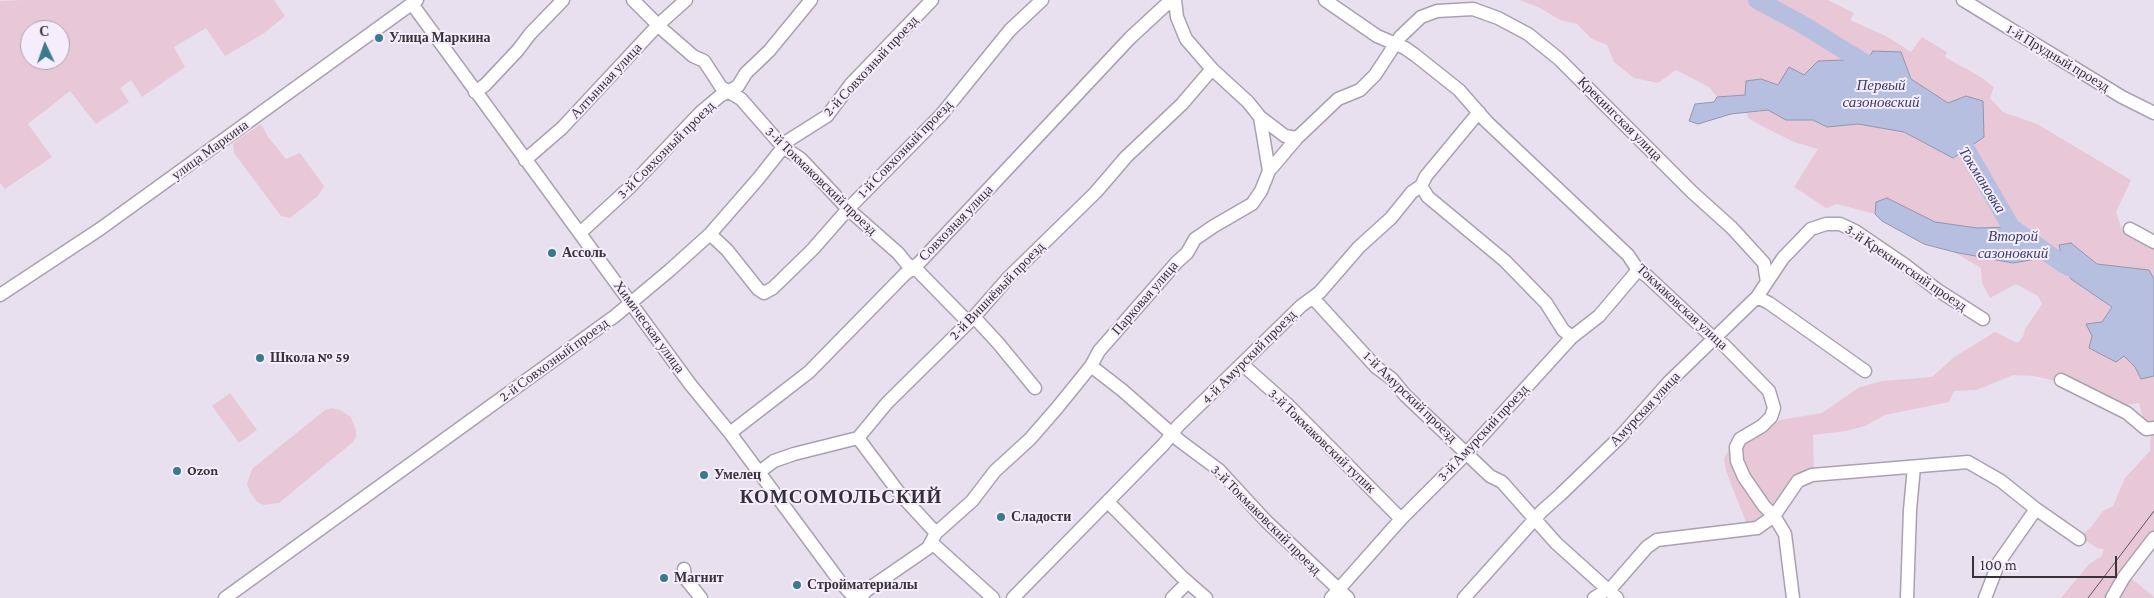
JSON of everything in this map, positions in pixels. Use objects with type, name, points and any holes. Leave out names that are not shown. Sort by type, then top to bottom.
[{"type":"street","points":[[475,92],[485,85],[563,0]]},
{"type":"street","name":"3-й Токмаковский проезд","points":[[633,0],[693,56],[704,61],[726,92],[741,99],[782,147],[801,159],[848,209],[898,253],[912,268],[919,272],[998,342],[1035,388]]},
{"type":"street","name":"Алтынная улица","points":[[525,160],[562,128],[658,25],[686,0]]},
{"type":"street","name":"3-й Совхозный проезд","points":[[580,234],[629,188],[701,112],[726,92],[738,86],[746,73],[769,51],[811,0]]},
{"type":"street","name":"2-й Совхозный проезд","points":[[225,598],[382,482],[615,316],[710,234],[758,179],[782,147],[789,140],[827,116],[851,84],[932,0]]},
{"type":"street","name":"1-й Совхозный проезд","points":[[710,234],[727,250],[753,284],[764,293],[773,288],[813,249],[848,209],[941,115],[1010,30],[1042,0]]},
{"type":"street","name":"Совхозная улица","points":[[730,433],[809,372],[1042,133],[1114,54],[1171,0]]},
{"type":"street","points":[[1175,0],[1178,17],[1186,39],[1212,69],[1248,102],[1260,116],[1285,136],[1297,138]]},
{"type":"street","name":"Токмаковская улица","points":[[1326,0],[1376,36],[1415,55],[1452,84],[1628,255],[1638,270],[1647,276],[1769,391],[1774,401],[1771,417],[1762,426],[1740,439],[1736,447],[1737,461],[1744,478],[1764,506],[1774,516],[1785,534],[1793,598]]},
{"type":"street","name":"1-й Прудный проезд","points":[[1963,0],[1980,4],[2122,97],[2154,113]]},
{"type":"street","name":"Химическая улица","points":[[414,2],[475,92],[629,302],[690,384],[730,433],[841,583],[855,598]]},
{"type":"street","name":"улица Маркина","points":[[0,296],[100,229],[414,2]]},
{"type":"street","name":"Крекингская улица","points":[[1437,11],[1473,10],[1498,18],[1528,34],[1559,59],[1692,192],[1732,228],[1764,263],[1767,282]]},
{"type":"street","name":"Парковая улица","points":[[860,598],[867,590],[928,548],[934,538],[972,501],[995,471],[1030,439],[1090,366],[1099,352],[1186,253],[1195,239],[1252,204],[1261,191],[1269,172],[1297,138],[1338,99],[1360,90],[1375,76],[1394,44],[1421,17],[1437,11]]},
{"type":"street","name":"2-й Вишнёвый проезд","points":[[858,438],[887,403],[971,320],[1009,277],[1096,192],[1126,157],[1182,104],[1212,69]]},
{"type":"street","name":"4-й Амурский проезд","points":[[1013,598],[1108,502],[1178,426],[1243,364],[1246,358],[1301,306],[1313,298],[1359,247],[1392,218],[1412,192],[1421,186],[1426,176],[1479,112]]},
{"type":"street","points":[[1260,116],[1269,172]]},
{"type":"street","points":[[1421,186],[1428,198],[1506,261],[1546,303],[1564,330],[1572,337]]},
{"type":"street","name":"Амурская улица","points":[[1464,598],[1535,518],[1620,437],[1669,382],[1757,297],[1796,243],[1811,229],[1826,224]]},
{"type":"street","name":"3-й Крекингский проезд","points":[[1826,224],[1840,224],[1854,231],[1905,265],[1936,289],[1983,319]]},
{"type":"street","points":[[2130,229],[2154,242]]},
{"type":"street","name":"3-й Амурский проезд","points":[[1339,595],[1401,519],[1572,337],[1599,316],[1638,270]]},
{"type":"street","points":[[1757,297],[1769,303],[1864,371]]},
{"type":"street","name":"1-й Амурский проезд","points":[[1313,298],[1376,367],[1392,379],[1405,395],[1490,476],[1502,482],[1556,543],[1617,598]]},
{"type":"street","name":"3-й Токмаковский тупик","points":[[1243,364],[1288,405],[1401,519]]},
{"type":"street","name":"3-й Токмаковский проезд","points":[[1090,366],[1219,470],[1339,595]]},
{"type":"street","points":[[2061,380],[2127,413],[2146,429],[2154,428]]},
{"type":"street","points":[[758,473],[774,462],[794,454],[858,438],[934,538],[993,598]]},
{"type":"street","points":[[1594,598],[1607,588],[1613,586],[1647,546],[1657,540],[1757,528],[1774,516],[1798,481],[1812,474],[1968,462],[2001,480],[2036,509],[2079,539]]},
{"type":"street","points":[[1907,598],[1910,510],[1914,467]]},
{"type":"street","points":[[1108,502],[1206,598]]},
{"type":"street","points":[[1985,598],[1999,562],[2036,509]]},
{"type":"street","points":[[2112,598],[2124,577],[2154,538]]},
{"type":"street","points":[[684,569],[685,578],[701,598]]},
{"type":"street","points":[[1172,598],[1188,582]]},
{"type":"shaded area","points":[[274,0],[285,16],[263,34],[225,56],[206,28],[174,47],[185,67],[142,97],[131,80],[120,88],[129,102],[96,124],[70,91],[28,124],[52,157],[5,189],[0,183],[0,1]]},
{"type":"shaded area","points":[[1520,0],[1828,0],[1854,13],[1850,20],[1886,36],[1911,52],[1922,37],[1947,52],[1945,57],[1979,76],[1994,87],[1990,98],[2003,112],[2037,124],[2131,180],[2116,212],[2122,230],[2154,249],[2154,279],[2148,270],[2097,264],[2071,243],[2059,245],[2071,279],[2112,307],[2102,322],[2124,356],[2135,367],[2141,379],[2154,376],[2154,530],[2106,598],[2061,598],[2089,564],[2102,556],[2104,549],[2097,548],[2080,537],[2092,526],[2103,511],[2113,506],[2125,478],[2150,451],[2151,427],[2142,415],[2139,403],[2121,406],[2076,385],[2062,374],[2056,381],[2034,376],[2013,375],[1977,390],[1954,391],[1949,402],[1885,415],[1865,426],[1846,431],[1813,435],[1814,470],[1795,476],[1763,516],[1755,523],[1747,525],[1726,471],[1724,458],[1729,450],[1780,420],[1822,413],[1858,388],[1882,381],[1932,377],[1954,357],[1995,332],[2017,343],[2023,337],[2025,329],[2042,304],[2038,296],[2016,284],[1990,298],[1982,283],[1981,268],[1954,252],[2013,263],[2011,227],[1977,228],[1935,222],[1887,198],[1876,202],[1875,214],[1837,204],[1826,208],[1794,187],[1818,149],[1794,142],[1762,126],[1748,118],[1747,113],[1768,110],[1786,120],[1813,120],[1827,127],[1858,124],[1904,132],[1953,158],[1966,96],[1948,103],[1911,79],[1901,53],[1865,63],[1841,60],[1778,85],[1761,79],[1746,81],[1745,95],[1717,97],[1709,87],[1676,70],[1658,83],[1634,78],[1614,62],[1607,45],[1592,39],[1577,24],[1560,20],[1540,8]]},
{"type":"shaded area","points":[[261,124],[268,137],[286,159],[300,153],[324,186],[318,196],[290,218],[281,216],[234,153],[233,143]]},
{"type":"shaded area","points":[[230,393],[257,430],[239,443],[212,406]]},
{"type":"shaded area","points":[[332,408],[340,410],[351,417],[356,430],[356,437],[353,442],[279,503],[264,505],[257,502],[247,484],[252,469],[325,410]]},
{"type":"shaded area","points":[[2131,578],[2154,597],[2154,598],[2117,598]]},
{"type":"water","name":"Первый сазоновский","points":[[1873,51],[1901,52],[1911,79],[1948,103],[1966,96],[1983,101],[1984,137],[1953,158],[1904,132],[1858,124],[1827,127],[1813,120],[1786,120],[1768,110],[1731,114],[1698,124],[1689,121],[1695,104],[1714,102],[1717,97],[1745,95],[1746,81],[1761,79],[1778,85],[1789,67],[1804,75],[1818,61],[1841,60],[1865,63]]},
{"type":"water","name":"Второй сазоновкий","points":[[1887,198],[1935,222],[1977,228],[2011,227],[2024,229],[2038,237],[2043,249],[2036,259],[2013,263],[1954,252],[1924,244],[1882,221],[1875,214],[1876,202]]},
{"type":"water","points":[[2071,243],[2097,264],[2149,270],[2154,279],[2154,376],[2141,379],[2135,367],[2124,356],[2116,362],[2089,348],[2092,336],[2086,324],[2102,322],[2112,307],[2071,279],[2063,264],[2059,245]]},
{"type":"waterway","name":"Токмановка","points":[[1757,0],[1800,23],[1865,63],[1883,77]]},
{"type":"waterway","name":"Токмановка","points":[[1950,133],[1966,149],[2011,227],[2063,264],[2084,274]]},
{"type":"tram line","points":[[2088,598],[2154,511]]},
{"type":"place","name":"Улица Маркина","points":[[379,38]]},
{"type":"place","name":"Ассоль","points":[[552,253]]},
{"type":"place","name":"Школа № 59","points":[[260,358]]},
{"type":"place","name":"Ozon","points":[[177,471]]},
{"type":"place","name":"Умелец","points":[[704,475]]},
{"type":"place","name":"Сладости","points":[[1001,517]]},
{"type":"place","name":"Магнит","points":[[664,578]]},
{"type":"place","name":"Стройматериалы","points":[[797,585]]},
{"type":"district","name":"КОМСОМОЛЬСКИЙ","points":[[841,497]]}]
